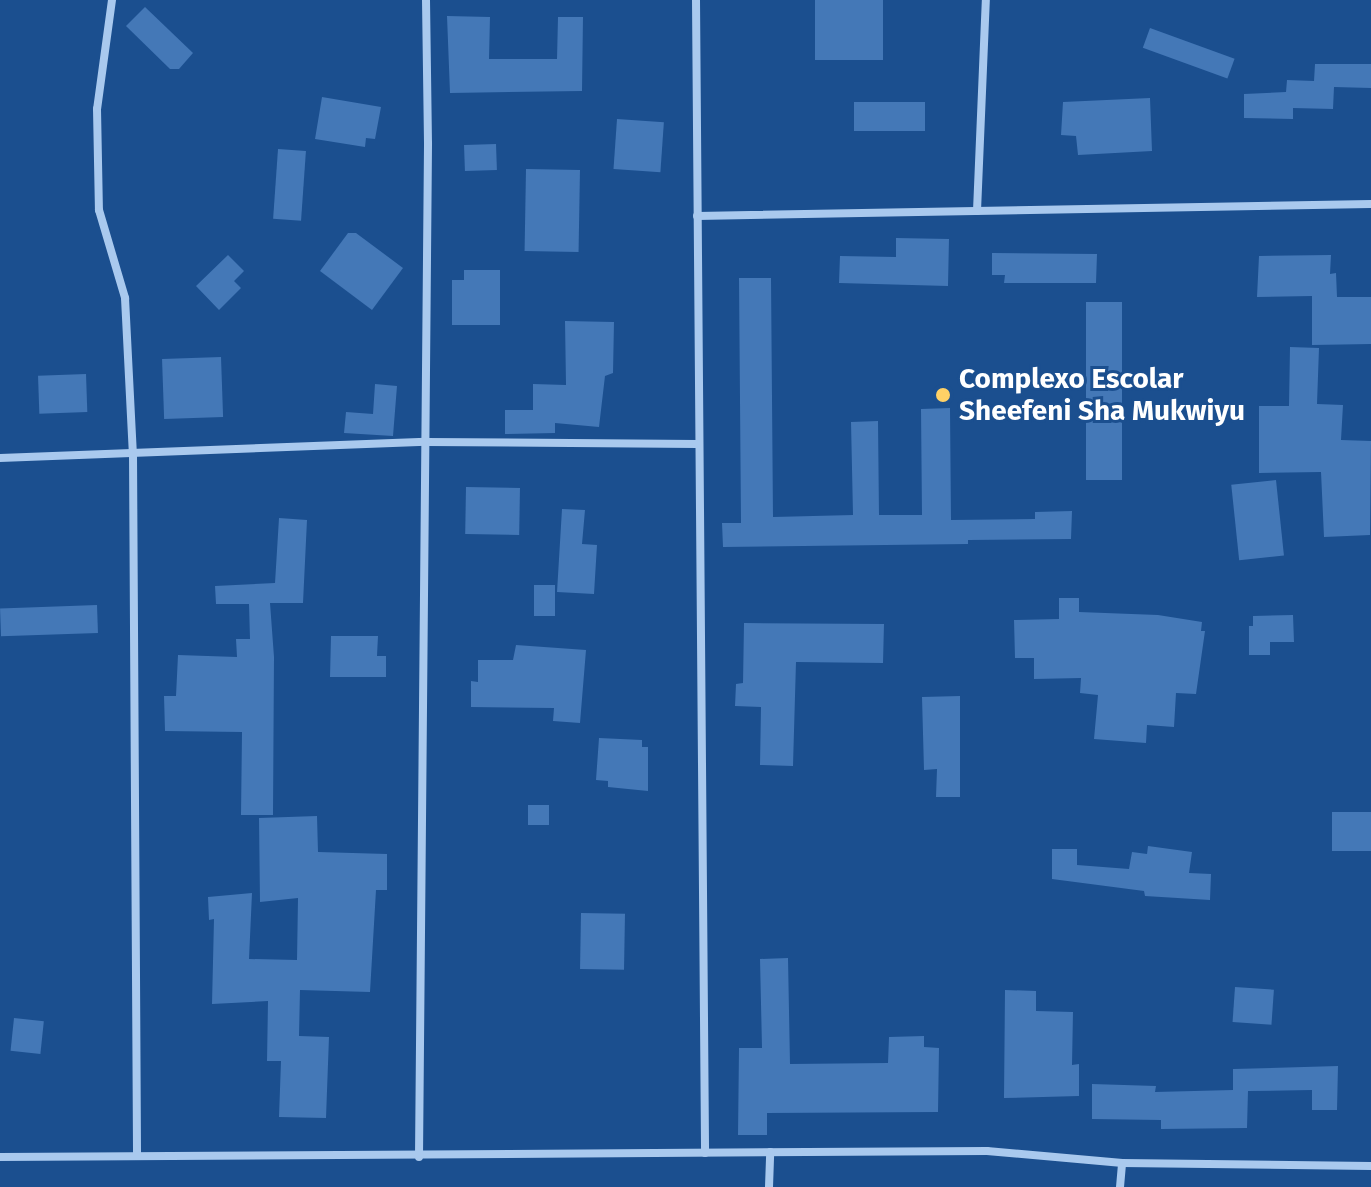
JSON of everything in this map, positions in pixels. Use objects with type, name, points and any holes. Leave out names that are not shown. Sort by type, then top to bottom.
[{"type":"street","points":[[112,0],[97,109],[99,210],[125,298],[133,454],[137,1156]]},
{"type":"street","points":[[419,1157],[426,442],[426,0]]},
{"type":"street","points":[[696,0],[697,444],[705,1153]]},
{"type":"street","points":[[977,211],[986,0]]},
{"type":"street","points":[[697,216],[1371,204]]},
{"type":"street","points":[[0,458],[426,442],[697,444]]},
{"type":"street","points":[[0,1157],[419,1157],[987,1151],[1122,1163],[1371,1166]]},
{"type":"street","points":[[769,1187],[770,1152]]},
{"type":"street","points":[[1120,1187],[1122,1163]]},
{"type":"building","points":[[815,0],[883,0],[883,60],[815,60]]},
{"type":"building","points":[[145,7],[193,53],[179,69],[170,69],[126,26]]},
{"type":"building","points":[[447,16],[490,17],[489,59],[557,59],[558,17],[583,17],[582,91],[450,93]]},
{"type":"building","points":[[1150,28],[1235,59],[1227,79],[1143,48]]},
{"type":"building","points":[[1315,64],[1371,64],[1371,88],[1334,87],[1333,109],[1293,108],[1293,119],[1244,118],[1244,94],[1286,92],[1287,80],[1314,81]]},
{"type":"building","points":[[322,97],[381,107],[375,139],[366,138],[365,147],[315,139]]},
{"type":"building","points":[[1150,98],[1152,151],[1078,155],[1076,136],[1061,135],[1063,102]]},
{"type":"building","points":[[854,102],[925,102],[925,131],[854,131]]},
{"type":"building","points":[[617,119],[664,122],[660,172],[614,169]]},
{"type":"building","points":[[496,144],[497,170],[465,171],[464,145]]},
{"type":"building","points":[[278,149],[306,151],[301,221],[273,219]]},
{"type":"building","points":[[526,169],[580,170],[579,252],[525,251]]},
{"type":"building","points":[[348,233],[356,233],[403,268],[372,310],[320,271]]},
{"type":"building","points":[[896,238],[949,239],[948,286],[839,283],[840,256],[896,257]]},
{"type":"building","points":[[992,253],[1097,254],[1096,283],[1004,283],[1005,275],[992,275]]},
{"type":"building","points":[[228,255],[244,271],[234,281],[241,288],[219,310],[196,286]]},
{"type":"building","points":[[1331,255],[1330,274],[1336,273],[1337,297],[1371,297],[1371,344],[1312,345],[1312,296],[1257,297],[1259,256]]},
{"type":"building","points":[[464,270],[500,270],[500,325],[452,325],[452,280],[464,280]]},
{"type":"building","points":[[739,278],[771,278],[773,517],[853,515],[851,422],[878,421],[879,515],[922,515],[921,409],[950,408],[951,520],[1035,519],[1035,512],[1072,511],[1071,539],[968,540],[968,544],[723,547],[722,523],[741,523]]},
{"type":"building","points":[[1086,302],[1122,302],[1122,480],[1086,480]]},
{"type":"building","points":[[565,321],[614,322],[613,373],[605,376],[599,427],[555,423],[555,433],[505,434],[505,410],[533,410],[533,384],[566,385]]},
{"type":"building","points":[[1290,347],[1319,348],[1317,404],[1343,405],[1341,440],[1371,441],[1370,535],[1324,537],[1321,472],[1259,473],[1259,406],[1289,406]]},
{"type":"building","points":[[221,357],[223,417],[164,419],[162,359]]},
{"type":"building","points":[[86,374],[87,412],[39,414],[38,376]]},
{"type":"building","points":[[375,384],[397,386],[393,436],[344,433],[346,412],[373,414]]},
{"type":"building","points":[[1276,480],[1284,556],[1239,560],[1231,485]]},
{"type":"building","points":[[466,487],[520,488],[519,535],[465,534]]},
{"type":"building","points":[[562,509],[585,510],[582,544],[597,545],[594,594],[557,592]]},
{"type":"building","points":[[279,518],[307,520],[303,603],[270,603],[274,657],[273,815],[241,815],[242,732],[165,731],[164,696],[176,696],[178,655],[237,657],[236,639],[250,639],[249,604],[216,604],[215,586],[275,583]]},
{"type":"building","points":[[534,585],[555,585],[555,616],[534,616]]},
{"type":"building","points":[[1059,598],[1079,598],[1079,612],[1158,615],[1202,622],[1201,631],[1205,631],[1196,694],[1176,693],[1174,727],[1147,725],[1146,743],[1094,739],[1098,695],[1080,693],[1081,678],[1034,679],[1034,658],[1015,658],[1014,620],[1059,619]]},
{"type":"building","points":[[97,605],[98,633],[1,636],[0,608]]},
{"type":"building","points":[[1293,615],[1294,642],[1270,642],[1270,655],[1249,655],[1249,626],[1253,626],[1253,616]]},
{"type":"building","points":[[744,623],[884,624],[883,663],[796,662],[793,766],[760,765],[761,707],[735,706],[736,684],[743,683]]},
{"type":"building","points":[[331,636],[378,636],[377,656],[386,656],[386,677],[330,677]]},
{"type":"building","points":[[516,645],[586,650],[580,723],[553,721],[554,708],[471,707],[471,681],[478,682],[478,660],[513,660]]},
{"type":"building","points":[[960,696],[960,797],[936,797],[937,769],[924,770],[922,697]]},
{"type":"building","points":[[599,738],[642,740],[642,747],[648,747],[648,791],[608,787],[608,781],[596,780]]},
{"type":"building","points":[[528,805],[549,805],[549,825],[528,825]]},
{"type":"building","points":[[1332,812],[1371,812],[1371,851],[1332,851]]},
{"type":"building","points":[[317,816],[318,852],[387,854],[387,890],[376,890],[370,992],[300,990],[299,1036],[329,1037],[326,1118],[279,1117],[281,1061],[267,1061],[268,1001],[212,1004],[214,919],[209,920],[208,897],[252,893],[249,959],[297,960],[298,898],[260,902],[259,818]]},
{"type":"building","points":[[1148,846],[1192,852],[1189,873],[1211,874],[1210,900],[1145,896],[1144,891],[1052,879],[1052,849],[1077,849],[1077,865],[1129,869],[1132,852],[1147,854]]},
{"type":"building","points":[[581,913],[625,914],[624,970],[580,969]]},
{"type":"building","points":[[788,958],[790,1064],[888,1063],[889,1037],[924,1036],[924,1047],[939,1048],[938,1112],[767,1113],[767,1135],[738,1135],[739,1048],[762,1048],[760,959]]},
{"type":"building","points":[[1235,987],[1274,990],[1271,1025],[1233,1022]]},
{"type":"building","points":[[1005,990],[1036,991],[1036,1011],[1073,1012],[1072,1065],[1079,1064],[1079,1096],[1004,1098]]},
{"type":"building","points":[[14,1018],[44,1021],[40,1054],[11,1051]]},
{"type":"building","points":[[1338,1066],[1337,1110],[1312,1110],[1312,1090],[1248,1091],[1247,1128],[1161,1129],[1161,1120],[1092,1119],[1092,1084],[1156,1086],[1155,1092],[1233,1090],[1233,1069]]},
{"type":"place","name":"Complexo Escolar Sheefeni Sha Mukwiyu","points":[[943,395]]}]
